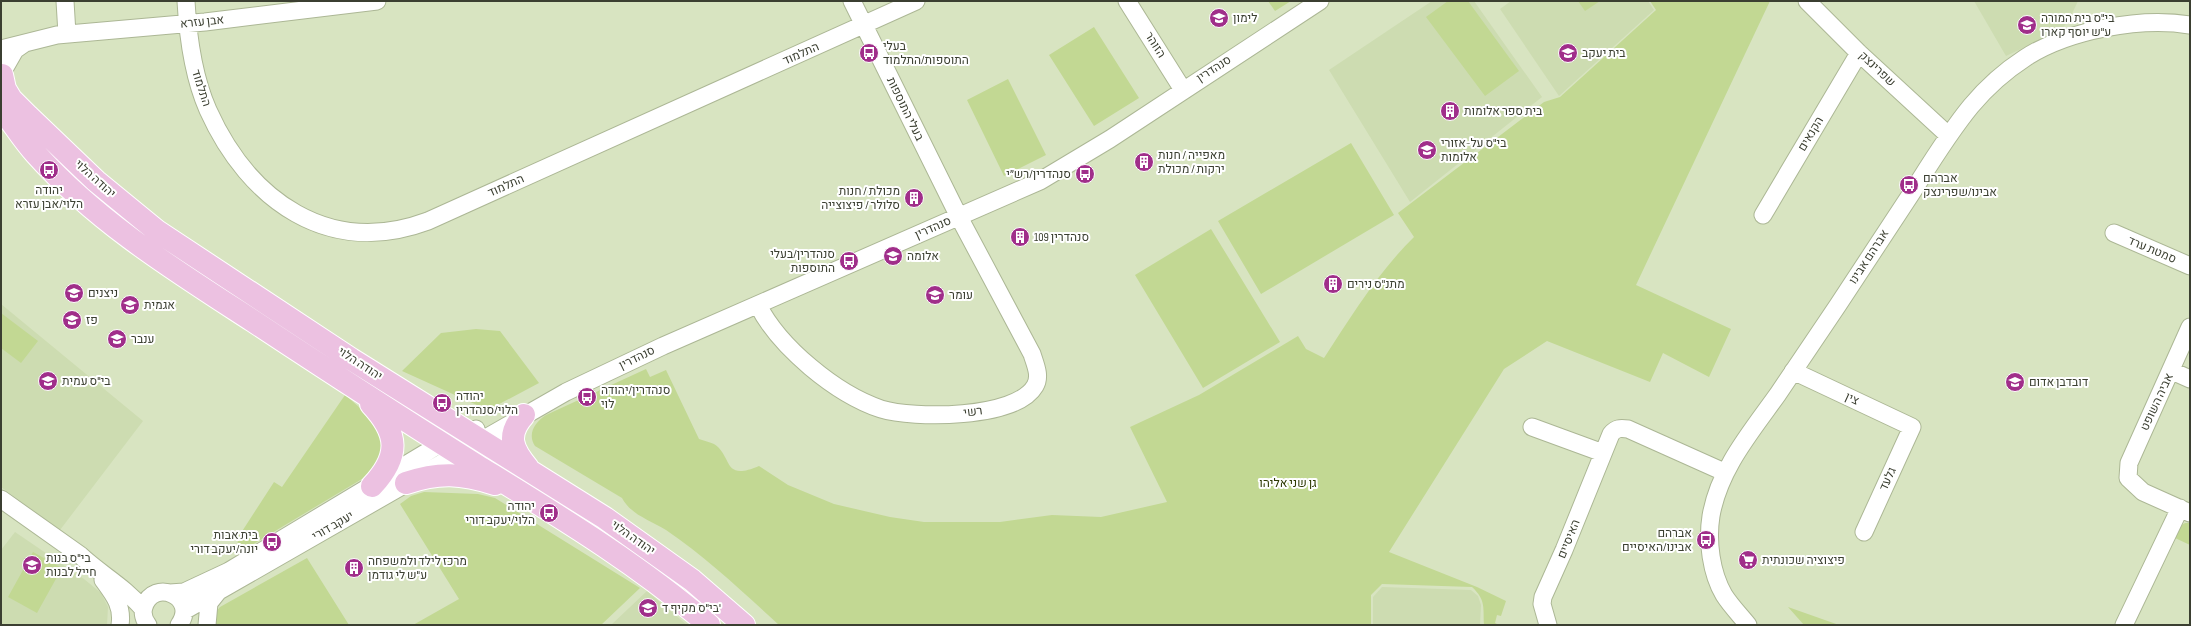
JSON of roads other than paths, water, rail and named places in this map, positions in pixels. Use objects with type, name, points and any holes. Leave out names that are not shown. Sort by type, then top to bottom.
[{"type":"main road","name":"יהודה הלוי","points":[[2,70],[5,89],[11,99],[96,181],[157,231],[351,359],[532,472],[652,550],[692,580],[744,625]]},
{"type":"main road","name":"יהודה הלוי","points":[[1,108],[35,153],[80,198],[144,249],[361,392],[639,569],[709,625]]},
{"type":"main road","points":[[1,125],[25,140]]},
{"type":"main road","points":[[361,392],[386,421],[392,438],[392,455],[389,464],[372,486]]},
{"type":"main road","points":[[524,415],[514,428],[513,442],[517,453],[532,472]]},
{"type":"main road","points":[[406,483],[426,477],[453,475],[480,479],[518,491]]},
{"type":"street","points":[[65,1],[67,34]]},
{"type":"street","name":"התלמוד","points":[[186,1],[187,23],[192,60],[208,110],[229,147],[248,173],[265,191],[303,218],[321,226],[367,234],[405,229],[428,221],[916,1]]},
{"type":"street","name":"אבן עזרא","points":[[1,49],[67,34],[187,23],[377,1]]},
{"type":"street","name":"בעלי התוספות","points":[[852,1],[959,217]]},
{"type":"street","name":"הזוהר","points":[[1127,1],[1183,90]]},
{"type":"street","name":"סנהדרין","points":[[475,436],[524,415],[566,392],[663,346],[1040,181],[1075,161],[1320,1]]},
{"type":"street","name":"שפרינצק","points":[[1807,1],[1859,53],[1948,135]]},
{"type":"street","name":"אברהם אבינו","points":[[1748,625],[1723,594],[1714,568],[1710,549],[1709,533],[1711,517],[1724,472],[1793,371],[1948,135],[1972,104],[2007,72],[2026,57],[2052,45],[2083,34],[2143,22],[2164,22],[2190,25]]},
{"type":"street","name":"אבן עזרא","points":[[2,70],[15,50],[27,42]]},
{"type":"street","name":"הקנאים","points":[[1763,215],[1859,53]]},
{"type":"street","name":"רשי","points":[[758,305],[768,323],[800,358],[824,378],[862,401],[898,413],[922,416],[981,411],[1011,403],[1027,394],[1035,386],[1038,377],[1037,369],[1016,323],[959,217]]},
{"type":"street","name":"סמטת ערד","points":[[2114,233],[2190,266]]},
{"type":"street","name":"אביה השופט","points":[[2185,510],[2143,492],[2128,478],[2129,463],[2172,371],[2190,327]]},
{"type":"street","name":"צין","points":[[1793,371],[1912,427]]},
{"type":"street","points":[[2172,371],[2190,379]]},
{"type":"street","points":[[1532,427],[1602,453]]},
{"type":"street","name":"גלעד","points":[[1864,532],[1912,427]]},
{"type":"street","name":"האיסיים","points":[[1548,625],[1542,604],[1543,597],[1564,550],[1610,434],[1620,428],[1628,429],[1724,472]]},
{"type":"street","name":"יעקב דורי","points":[[163,593],[184,592],[229,571],[372,486],[475,436]]},
{"type":"street","name":"יעקב דורי","points":[[186,619],[220,589],[406,483],[450,448]]},
{"type":"street","points":[[1,499],[133,596],[142,618]]},
{"type":"street","points":[[2124,625],[2185,510]]},
{"type":"street","points":[[86,560],[141,588],[163,593],[180,600],[186,619]]},
{"type":"street","points":[[86,560],[116,598],[121,612],[120,625]]},
{"type":"street","points":[[207,625],[209,603],[220,589]]},
{"type":"street","points":[[142,618],[146,602],[163,593]]},
{"type":"place","name":"לימון","points":[[1219,18]]},
{"type":"place","name":"בי\"ס בית המורה ע\"ש יוסף קארו","points":[[2027,25]]},
{"type":"place","name":"בעלי התוספות/התלמוד","points":[[869,53]]},
{"type":"place","name":"בית יעקב","points":[[1568,53]]},
{"type":"place","name":"בית ספר אלומות","points":[[1450,111]]},
{"type":"place","name":"בי\"ס על-אזורי אלומות","points":[[1427,150]]},
{"type":"place","name":"מאפייה / חנות ירקות / מכולת","points":[[1144,162]]},
{"type":"place","name":"יהודה הלוי/אבן עזרא","points":[[49,170]]},
{"type":"place","name":"סנהדרין/רש״י","points":[[1085,174]]},
{"type":"place","name":"אברהם אבינו/שפרינצק","points":[[1909,185]]},
{"type":"place","name":"מכולת / חנות סלולר / פיצוצייה","points":[[914,198]]},
{"type":"place","name":"סנהדרין 109","points":[[1020,237]]},
{"type":"place","name":"אלומה","points":[[893,256]]},
{"type":"place","name":"סנהדרין/בעלי התוספות","points":[[849,261]]},
{"type":"place","name":"מתנ\"ס נירים","points":[[1333,284]]},
{"type":"place","name":"ניצנים","points":[[74,293]]},
{"type":"place","name":"עומר","points":[[935,295]]},
{"type":"place","name":"אגמית","points":[[130,305]]},
{"type":"place","name":"פז","points":[[72,320]]},
{"type":"place","name":"ענבר","points":[[117,339]]},
{"type":"place","name":"בי\"ס עמית","points":[[48,381]]},
{"type":"place","name":"דובדבן אדום","points":[[2015,382]]},
{"type":"place","name":"סנהדרין/יהודה לוי","points":[[587,397]]},
{"type":"place","name":"יהודה הלוי/סנהדרין","points":[[442,403]]},
{"type":"place","name":"יהודה הלוי/יעקב דורי","points":[[549,513]]},
{"type":"place","name":"אברהם אבינו/האיסיים","points":[[1706,540]]},
{"type":"place","name":"בית אבות יונה/יעקב דורי","points":[[272,542]]},
{"type":"place","name":"פיצוציה שכונתית","points":[[1748,560]]},
{"type":"place","name":"בי\"ס בנות חייל לבנות","points":[[32,565]]},
{"type":"place","name":"מרכז לילד ולמשפחה ע\"ש לי גודמן","points":[[354,568]]},
{"type":"place","name":"בי\"ס מקיף ד'","points":[[648,608]]},
{"type":"park label","name":"גן שני אליהו","points":[[1288,483]]}]
